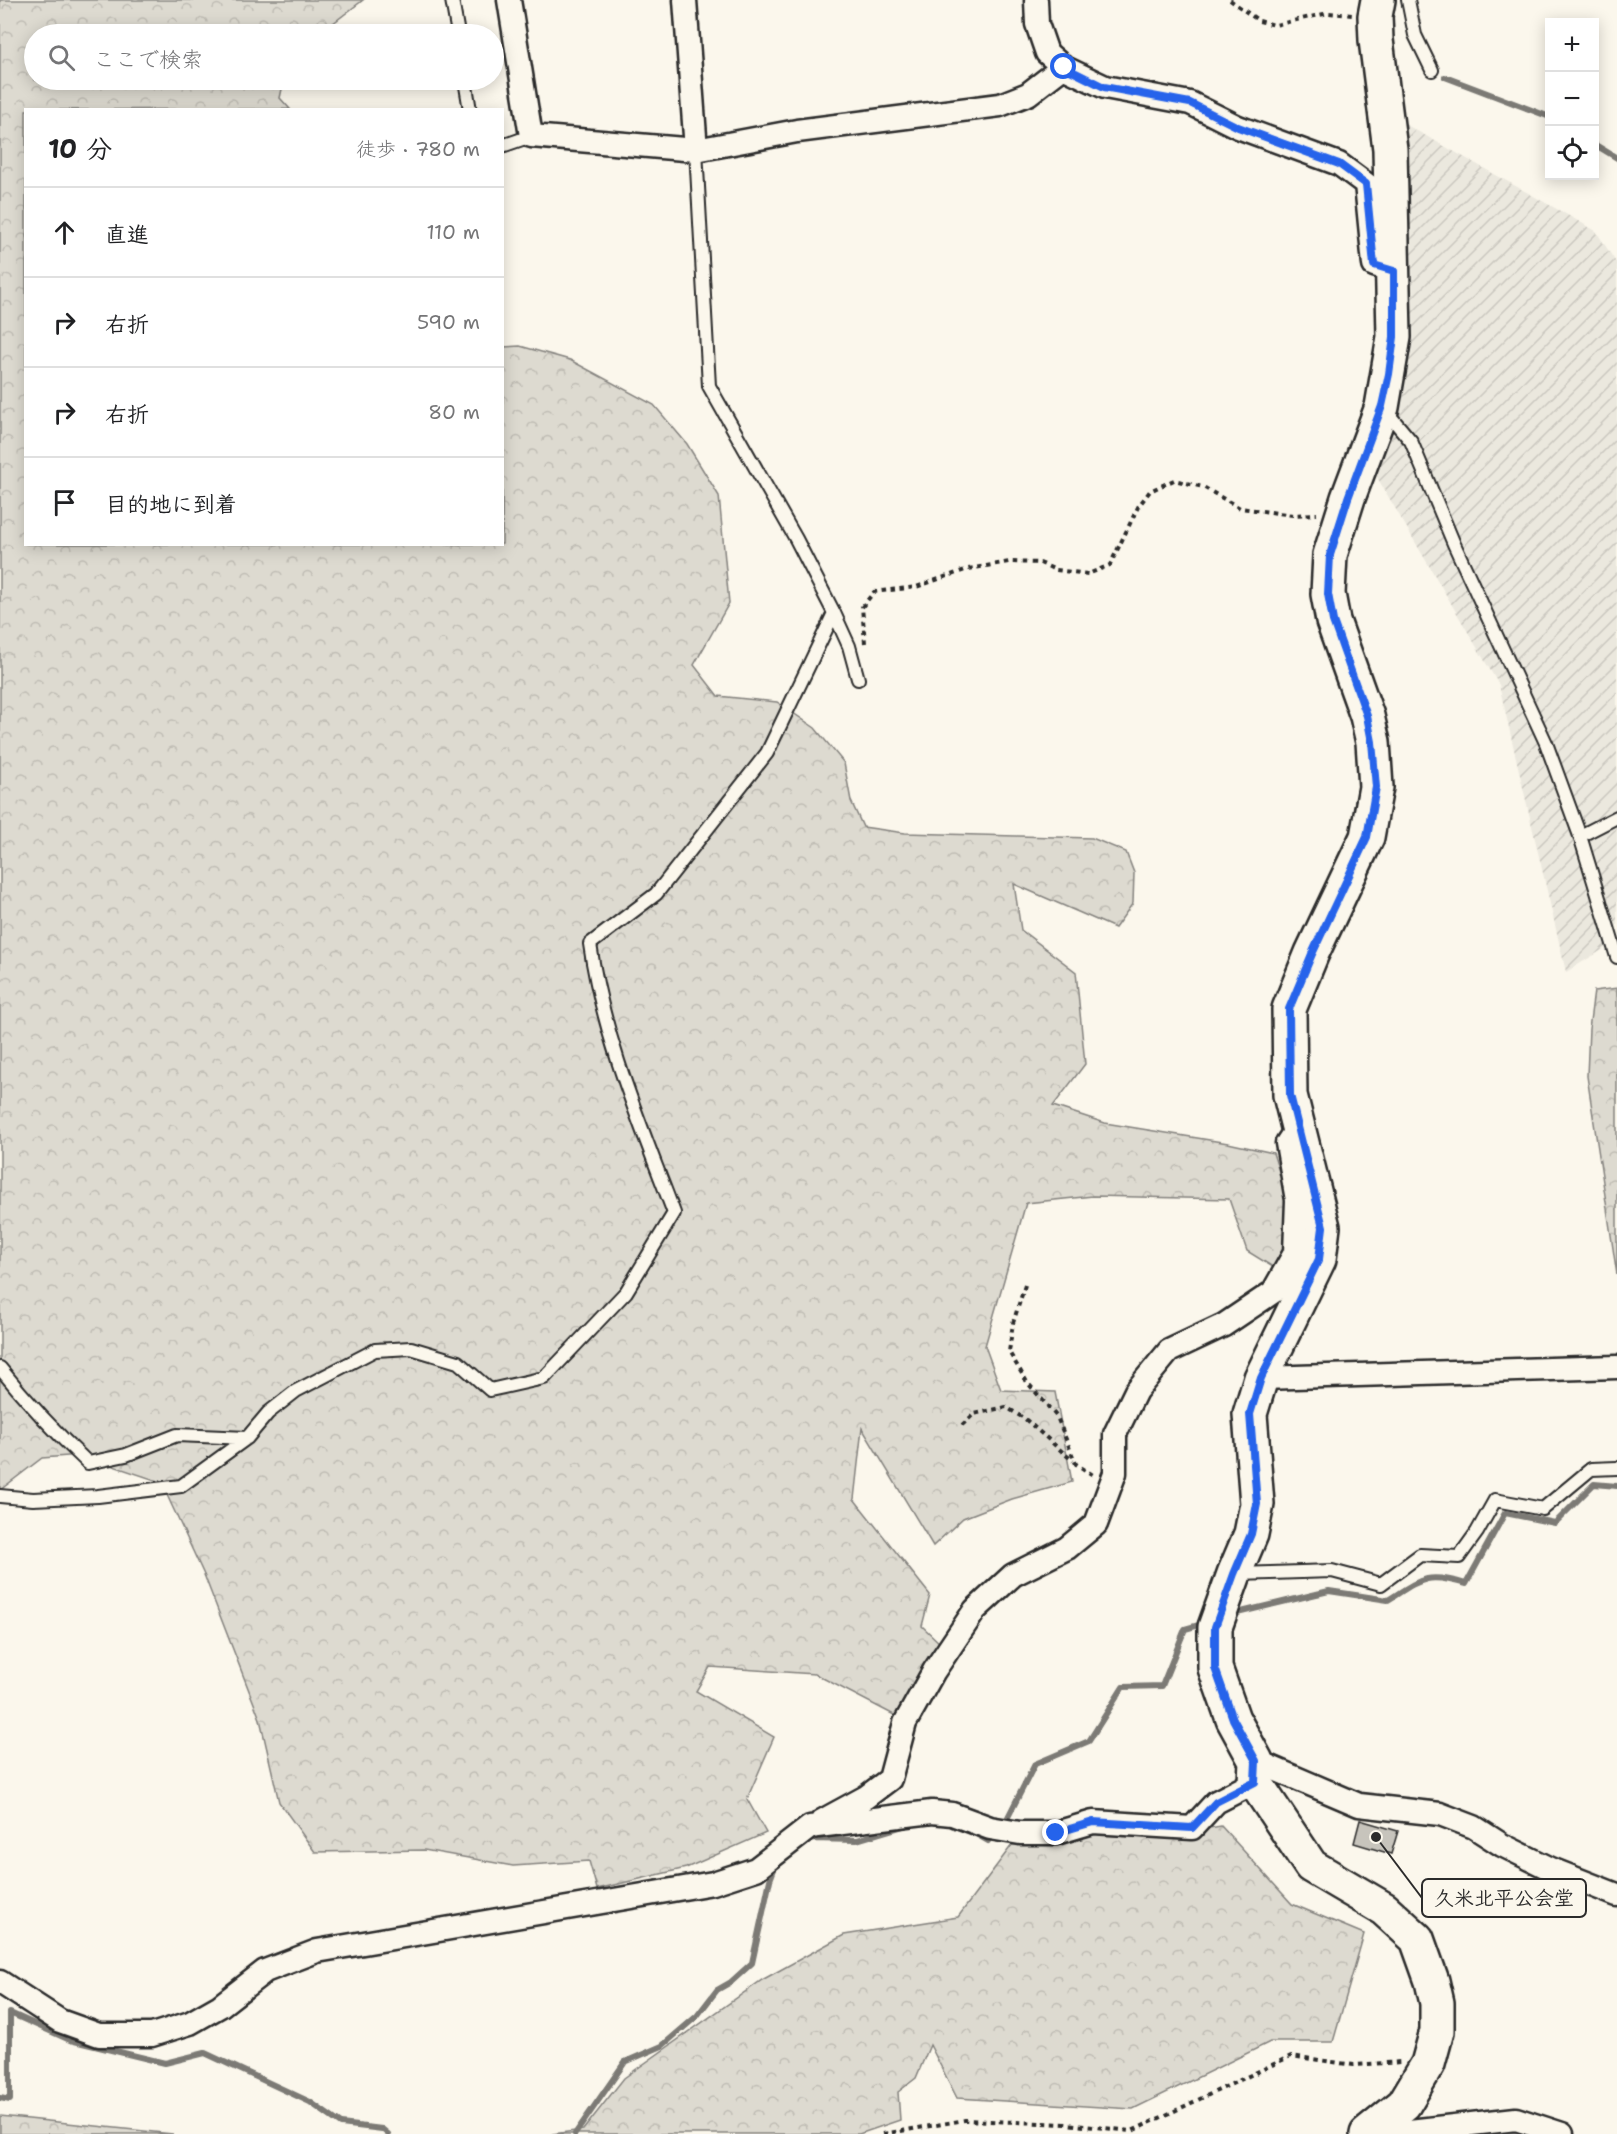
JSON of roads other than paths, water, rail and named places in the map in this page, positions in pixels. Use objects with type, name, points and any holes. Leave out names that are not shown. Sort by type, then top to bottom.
[{"type":"street","points":[[509,0],[531,136],[696,150],[797,131],[1000,105],[1028,94],[1064,67]]},
{"type":"street","points":[[685,0],[696,150]]},
{"type":"street","points":[[1036,0],[1037,24],[1047,53],[1064,67],[1104,87],[1190,103],[1238,127],[1339,164],[1366,184],[1374,265],[1394,271]]},
{"type":"street","points":[[1367,2134],[1404,2104],[1428,2064],[1437,2031],[1437,2003],[1432,1981],[1417,1939],[1384,1909],[1311,1866],[1255,1772],[1233,1719],[1215,1668],[1215,1627],[1251,1534],[1257,1504],[1250,1414],[1261,1378],[1319,1259],[1323,1227],[1290,1095],[1289,1009],[1367,837],[1376,787],[1367,716],[1333,621],[1328,594],[1330,555],[1382,406],[1394,337],[1390,149],[1376,40],[1377,8]]},
{"type":"street","points":[[0,1982],[60,2021],[99,2035],[152,2035],[190,2023],[220,2007],[265,1971],[317,1951],[713,1883],[756,1869],[810,1827],[866,1797],[890,1779],[905,1723],[934,1671],[975,1610],[1013,1575],[1067,1548],[1096,1524],[1115,1473],[1115,1434],[1136,1391],[1169,1351],[1224,1325],[1273,1292],[1295,1252],[1297,1200],[1287,1143],[1298,1126]]},
{"type":"street","points":[[1261,1378],[1617,1367]]},
{"type":"street","points":[[810,1827],[932,1812],[952,1814],[990,1828],[1020,1833],[1056,1833],[1093,1822],[1192,1828],[1216,1802],[1255,1772]]},
{"type":"street","points":[[1255,1772],[1359,1805],[1440,1814],[1474,1827],[1502,1845],[1551,1869],[1617,1895]]},
{"type":"street","points":[[1383,2134],[1516,2119],[1562,2134]]},
{"type":"lane","points":[[452,0],[456,24]]},
{"type":"lane","points":[[1408,0],[1415,35],[1432,70]]},
{"type":"lane","points":[[467,90],[470,108]]},
{"type":"lane","points":[[504,145],[531,136]]},
{"type":"lane","points":[[696,150],[708,386],[796,539],[834,613],[849,646],[858,679]]},
{"type":"lane","points":[[1382,406],[1411,441],[1454,544],[1546,743],[1580,836],[1617,957]]},
{"type":"lane","points":[[0,1496],[33,1499],[181,1486],[247,1438],[268,1413],[296,1391],[375,1350],[411,1348],[458,1362],[490,1390],[544,1378],[626,1292],[674,1214],[619,1066],[594,971],[590,944],[656,894],[767,753],[834,613]]},
{"type":"lane","points":[[1580,836],[1617,817]]},
{"type":"lane","points":[[0,1368],[26,1401],[88,1463],[126,1455],[177,1435],[247,1438]]},
{"type":"lane","points":[[1234,1574],[1332,1571],[1381,1584],[1420,1555],[1459,1557],[1477,1532],[1495,1500],[1543,1509],[1591,1469],[1617,1468]]},
{"type":"waterway","points":[[1445,77],[1545,115]]},
{"type":"waterway","points":[[1599,147],[1617,158]]},
{"type":"waterway","points":[[1237,1613],[1329,1591],[1388,1600],[1408,1587],[1432,1578],[1466,1584],[1505,1513],[1555,1523],[1594,1484],[1617,1486]]},
{"type":"waterway","points":[[1007,1819],[1035,1764],[1089,1741],[1123,1687],[1162,1686],[1185,1629],[1199,1625]]},
{"type":"waterway","points":[[806,1842],[812,1839],[857,1840],[907,1825]]},
{"type":"waterway","points":[[974,1833],[988,1841]]},
{"type":"waterway","points":[[575,2134],[625,2062],[662,2046],[697,2016],[717,1990],[731,1982],[752,1963],[770,1880],[776,1864]]},
{"type":"waterway","points":[[0,2098],[10,2100],[10,2013],[70,2040],[165,2063],[205,2053],[310,2102],[341,2124],[382,2129],[388,2134]]},
{"type":"place","name":"久米北平公会堂","points":[[1376,1837]]}]
